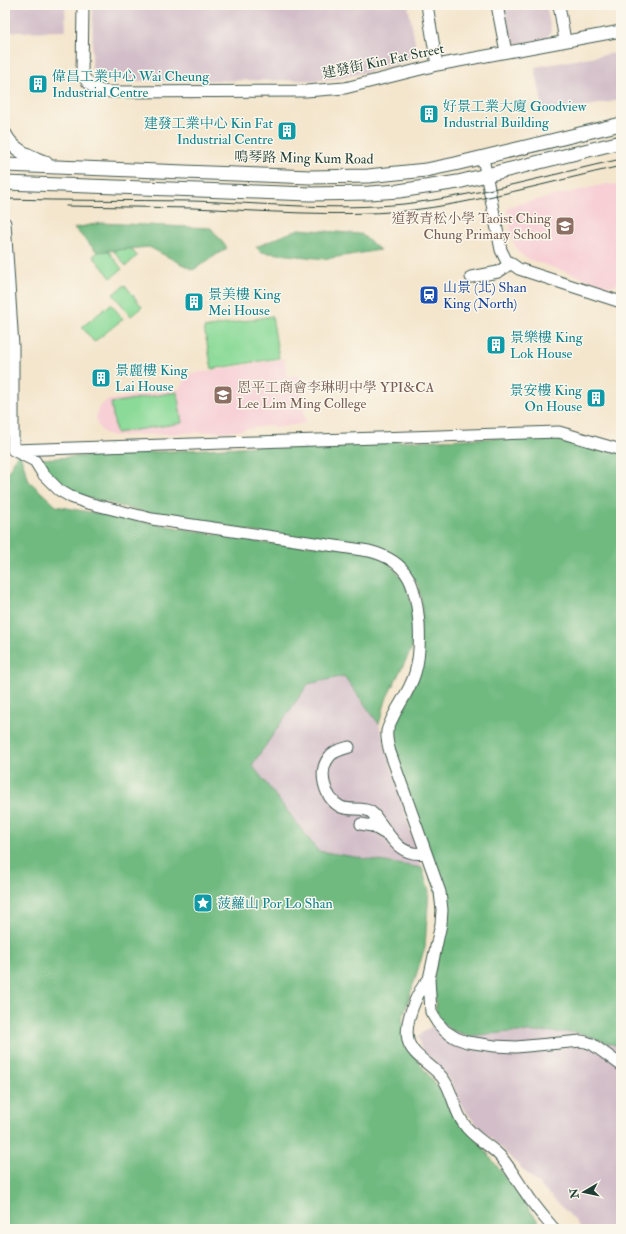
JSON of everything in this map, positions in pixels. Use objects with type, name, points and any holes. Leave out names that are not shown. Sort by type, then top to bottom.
[{"type":"main road","name":"鳴琴路 Ming Kum Road","points":[[5,165],[339,177],[368,176],[426,170],[483,158],[621,124]]},
{"type":"main road","points":[[5,134],[13,146],[23,153],[53,166]]},
{"type":"main road","points":[[5,183],[340,195],[406,190],[458,182],[621,142]]},
{"type":"street","name":"建發街 Kin Fat Street","points":[[83,5],[82,73],[86,82],[91,86],[107,92],[324,90],[345,88],[437,64],[621,31]]},
{"type":"street","points":[[427,5],[437,64]]},
{"type":"street","points":[[497,5],[506,52]]},
{"type":"street","points":[[559,5],[565,41]]},
{"type":"street","points":[[483,158],[501,250],[510,264],[519,269],[621,302]]},
{"type":"street","points":[[5,223],[13,346],[9,450]]},
{"type":"street","points":[[471,277],[498,272],[510,264]]},
{"type":"street","points":[[9,450],[559,432],[621,450]]},
{"type":"street","points":[[9,450],[35,461],[43,474],[59,490],[71,497],[88,503],[152,519],[369,551],[387,557],[400,565],[411,581],[416,596],[418,609],[419,647],[415,672],[387,731],[390,752],[440,892],[442,910],[441,924],[429,979],[431,1012],[445,1031],[456,1038],[467,1042],[516,1047],[580,1041],[592,1044],[621,1065]]},
{"type":"street","points":[[349,747],[333,753],[327,761],[323,775],[325,787],[329,795],[342,807],[352,810],[366,810],[371,812],[398,846],[410,853],[426,853]]},
{"type":"street","points":[[322,748],[327,761]]},
{"type":"street","points":[[362,824],[376,828],[390,837]]},
{"type":"street","points":[[429,979],[424,984],[412,1010],[408,1024],[408,1042],[416,1052],[444,1079],[463,1123],[472,1134],[499,1155],[526,1194],[554,1229]]},
{"type":"shaded area","points":[[5,5],[65,5],[66,31],[5,32]]},
{"type":"shaded area","points":[[93,5],[408,5],[416,48],[407,61],[343,78],[324,80],[108,81],[99,79],[92,68]]},
{"type":"shaded area","points":[[504,5],[546,5],[551,31],[546,39],[512,45]]},
{"type":"shaded area","points":[[621,52],[621,100],[544,114],[535,67]]},
{"type":"shaded area","name":"道教青松小學 Taoist Ching Chung Primary School","points":[[606,184],[621,185],[621,280],[616,285],[608,286],[528,259],[518,252],[513,241],[507,211],[509,206]]},
{"type":"shaded area","name":"恩平工商會李琳明中學 YPI&CA Lee Lim Ming College","points":[[284,359],[287,377],[299,375],[306,423],[274,428],[273,425],[236,431],[114,436],[107,435],[97,424],[96,417],[98,409],[108,400],[179,389],[190,374]]},
{"type":"shaded area","points":[[344,676],[379,724],[422,868],[318,851],[252,765],[308,684]]},
{"type":"shaded area","points":[[440,1020],[468,1036],[512,1032],[576,1032],[621,1047],[621,1229],[581,1229],[573,1218],[475,1123],[461,1105],[453,1086],[443,1072],[424,1052],[420,1045],[418,1036]]},
{"type":"green space","points":[[101,223],[211,228],[227,248],[193,270],[149,247],[97,252],[74,228]]},
{"type":"green space","points":[[299,229],[361,234],[380,250],[325,259],[261,252],[256,247]]},
{"type":"green space","points":[[120,235],[137,256],[126,266],[108,244]]},
{"type":"green space","points":[[105,247],[122,269],[111,278],[93,256]]},
{"type":"green space","points":[[125,285],[142,307],[131,316],[113,294]]},
{"type":"green space","points":[[111,304],[123,319],[94,342],[82,327]]},
{"type":"green space","points":[[272,316],[279,358],[212,369],[204,328]]},
{"type":"green space","points":[[177,392],[182,423],[116,433],[111,403]]},
{"type":"green space","points":[[558,436],[621,454],[621,1047],[576,1032],[512,1032],[468,1036],[449,1029],[440,1020],[436,1010],[434,974],[445,924],[394,751],[392,736],[393,729],[412,691],[422,609],[421,597],[418,585],[396,557],[153,514],[76,495],[55,479],[46,470],[39,459],[256,446]]},
{"type":"green space","points":[[19,451],[29,481],[56,506],[263,543],[360,548],[387,560],[405,582],[413,609],[412,648],[387,697],[379,724],[344,676],[308,684],[252,765],[318,851],[422,868],[429,891],[425,947],[402,1020],[412,1053],[544,1229],[5,1229],[5,478]]},
{"type":"tram line","points":[[5,199],[192,201],[324,207],[377,206],[404,204],[459,196],[621,159]]},
{"type":"tram line","points":[[66,206],[193,208],[273,212],[378,213],[405,211],[459,203],[513,192],[621,166]]},
{"type":"place","name":"偉昌工業中心 Wai Cheung Industrial Centre","points":[[38,84]]},
{"type":"place","name":"好景工業大廈 Goodview Industrial Building","points":[[429,114]]},
{"type":"place","name":"建發工業中心 Kin Fat Industrial Centre","points":[[287,131]]},
{"type":"place","name":"道教青松小學 Taoist Ching Chung Primary School","points":[[565,226]]},
{"type":"place","name":"山景 (北) Shan King (North)","points":[[429,295]]},
{"type":"place","name":"景美樓 King Mei House","points":[[194,302]]},
{"type":"place","name":"景樂樓 King Lok House","points":[[496,345]]},
{"type":"place","name":"景麗樓 King Lai House","points":[[101,378]]},
{"type":"place","name":"恩平工商會李琳明中學 YPI&CA Lee Lim Ming College","points":[[223,395]]},
{"type":"place","name":"景安樓 King On House","points":[[596,398]]},
{"type":"place","name":"菠蘿山 Por Lo Shan","points":[[203,903]]}]
